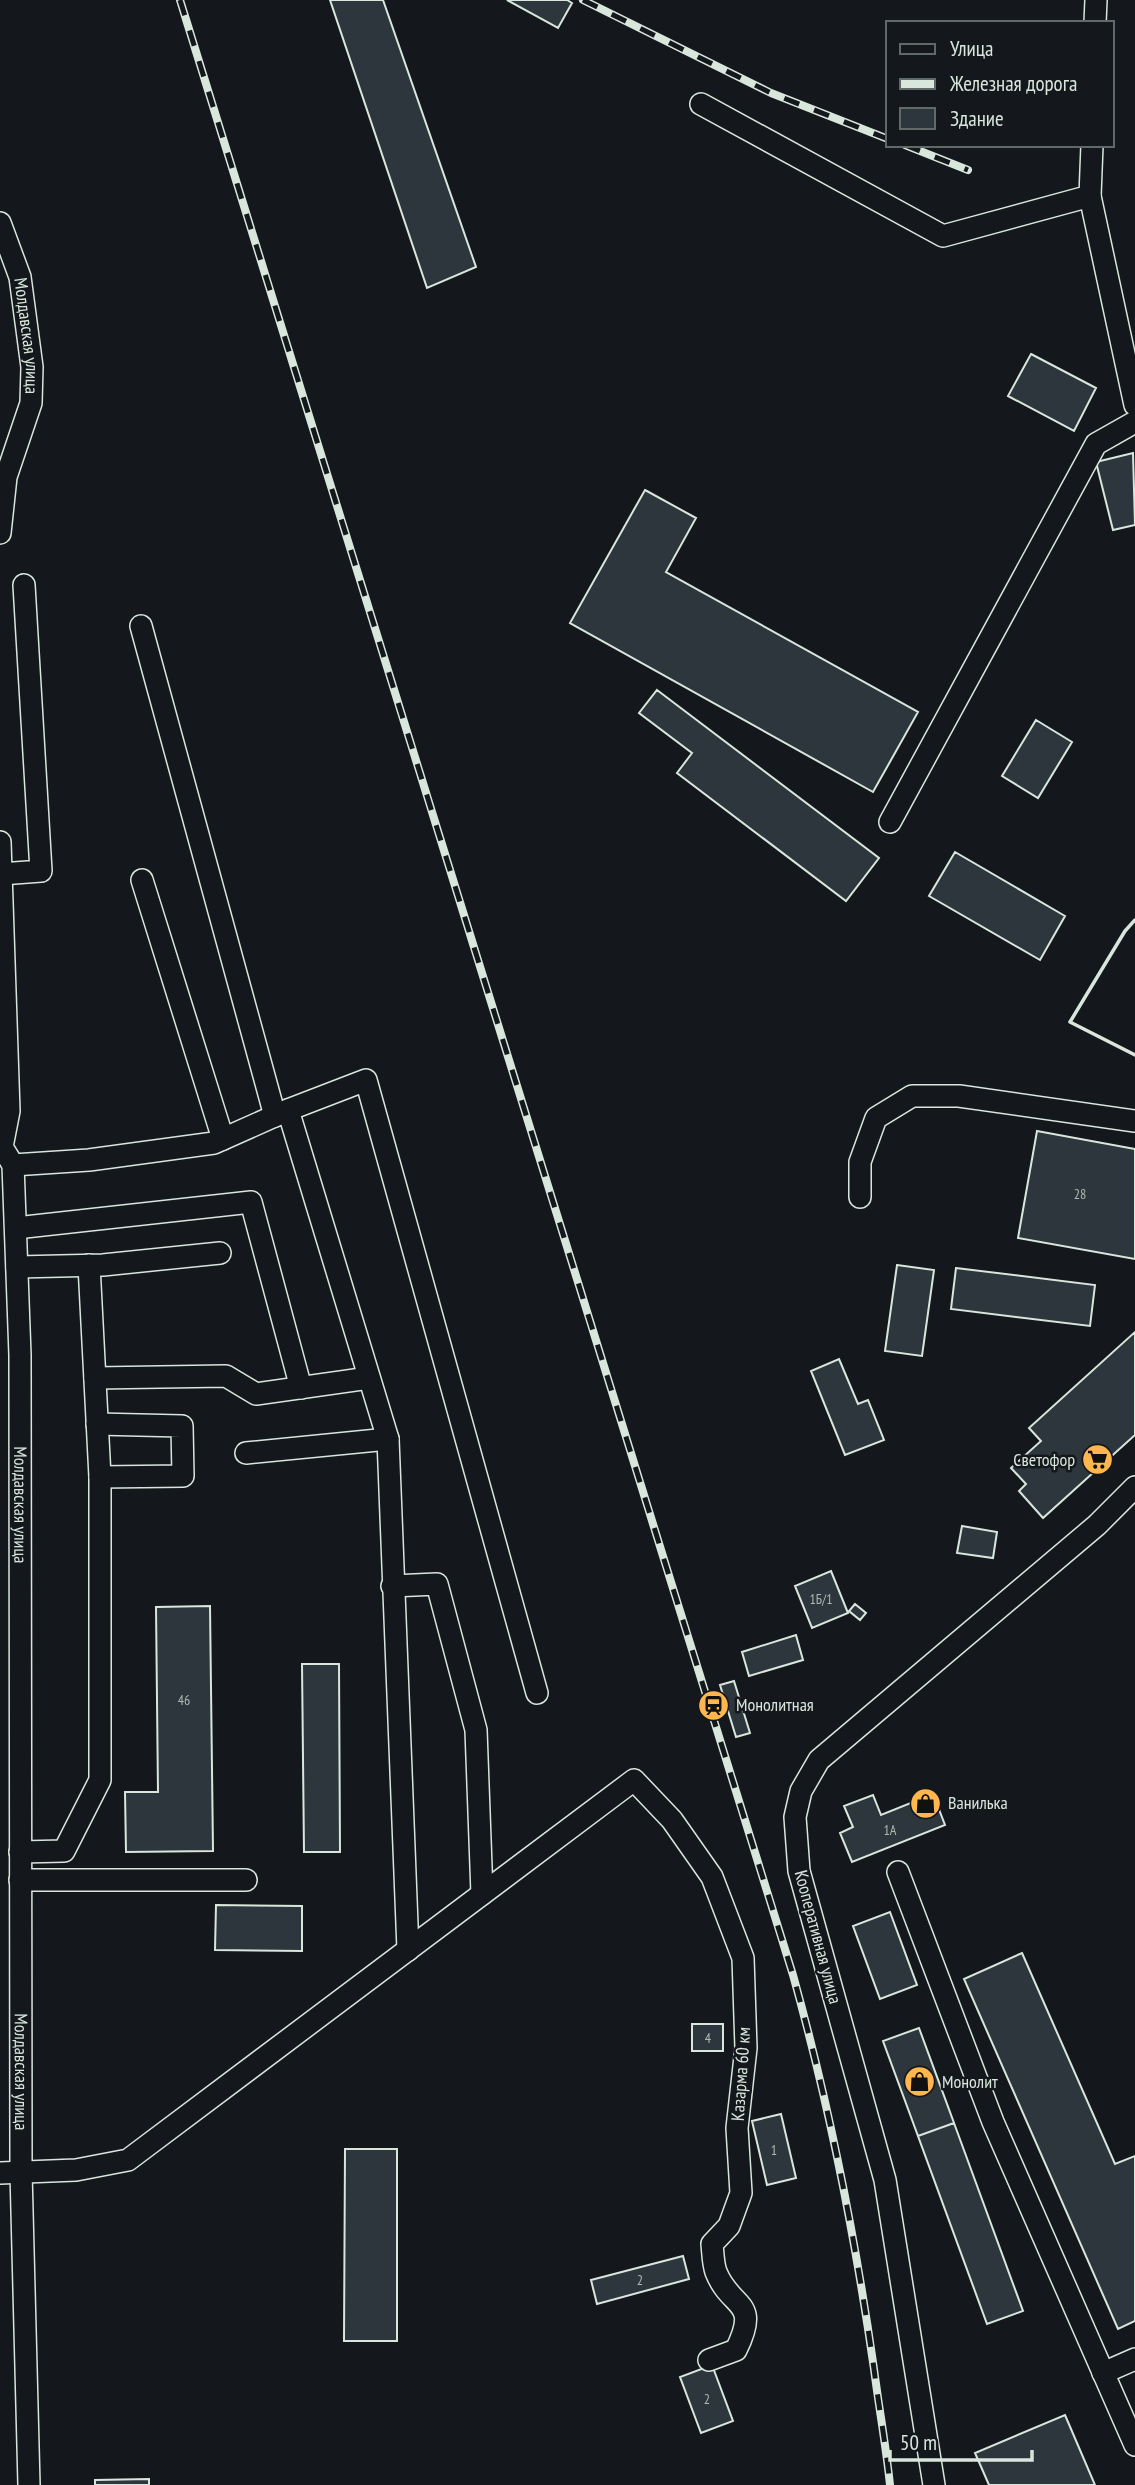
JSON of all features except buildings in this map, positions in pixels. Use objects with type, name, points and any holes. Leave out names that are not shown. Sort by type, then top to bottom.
[{"type":"street","points":[[1095,21],[1096,0]]},
{"type":"street","points":[[701,104],[943,236],[1090,196]]},
{"type":"street","points":[[1091,147],[1090,196],[1135,405]]},
{"type":"street","name":"Молдавская улица","points":[[0,223],[20,277],[32,367],[31,403],[6,477],[0,533]]},
{"type":"street","points":[[890,822],[1096,444],[1135,422]]},
{"type":"street","points":[[1,874],[41,871],[24,585]]},
{"type":"street","points":[[141,626],[281,1113],[388,1439],[408,1950]]},
{"type":"street","name":"Молдавская улица","points":[[0,842],[9,1111],[5,1153],[16,1228],[17,1267],[10,1355],[20,1880],[10,2173],[29,2485]]},
{"type":"street","points":[[142,880],[223,1139]]},
{"type":"street","points":[[5,1153],[89,1160],[214,1143],[366,1080],[537,1693]]},
{"type":"street","points":[[860,1197],[860,1162],[876,1118],[912,1096],[959,1096],[1135,1121]]},
{"type":"street","points":[[16,1228],[251,1202],[301,1388]]},
{"type":"street","points":[[17,1267],[89,1265],[220,1253]]},
{"type":"street","points":[[20,1852],[64,1851],[100,1780],[100,1477],[89,1265]]},
{"type":"street","points":[[95,1378],[226,1376],[256,1394],[369,1378]]},
{"type":"street","points":[[97,1424],[182,1426],[183,1476],[100,1477]]},
{"type":"street","points":[[246,1452],[388,1439]]},
{"type":"street","name":"Кооперативная улица","points":[[934,2485],[885,2180],[799,1871],[795,1817],[801,1791],[819,1760],[1087,1534],[1135,1487]]},
{"type":"street","points":[[10,2173],[76,2170],[128,2160],[482,1894],[476,1730],[437,1584],[392,1586]]},
{"type":"street","name":"Казарма 60 км","points":[[482,1894],[634,1780],[672,1820],[712,1877],[743,1958],[746,2048],[737,2128],[741,2193],[729,2226],[712,2244],[717,2273],[747,2313],[747,2329],[736,2350],[709,2360]]},
{"type":"street","points":[[898,1872],[993,2122],[1135,2445]]},
{"type":"street","points":[[20,1880],[246,1880]]},
{"type":"street","points":[[1103,2373],[1135,2359]]},
{"type":"railway","points":[[180,0],[793,1975],[818,2072],[850,2220],[890,2485]]},
{"type":"railway","points":[[583,0],[771,93],[886,138]]},
{"type":"railway","points":[[910,147],[968,170]]},
{"type":"wall","points":[[1135,920],[1125,931],[1070,1022],[1135,1055]]},
{"type":"place","name":"Светофор","points":[[1098,1460]]},
{"type":"place","name":"Монолитная","points":[[713,1705]]},
{"type":"place","name":"Ванилька","points":[[925,1803]]},
{"type":"place","name":"Монолит","points":[[919,2082]]}]
